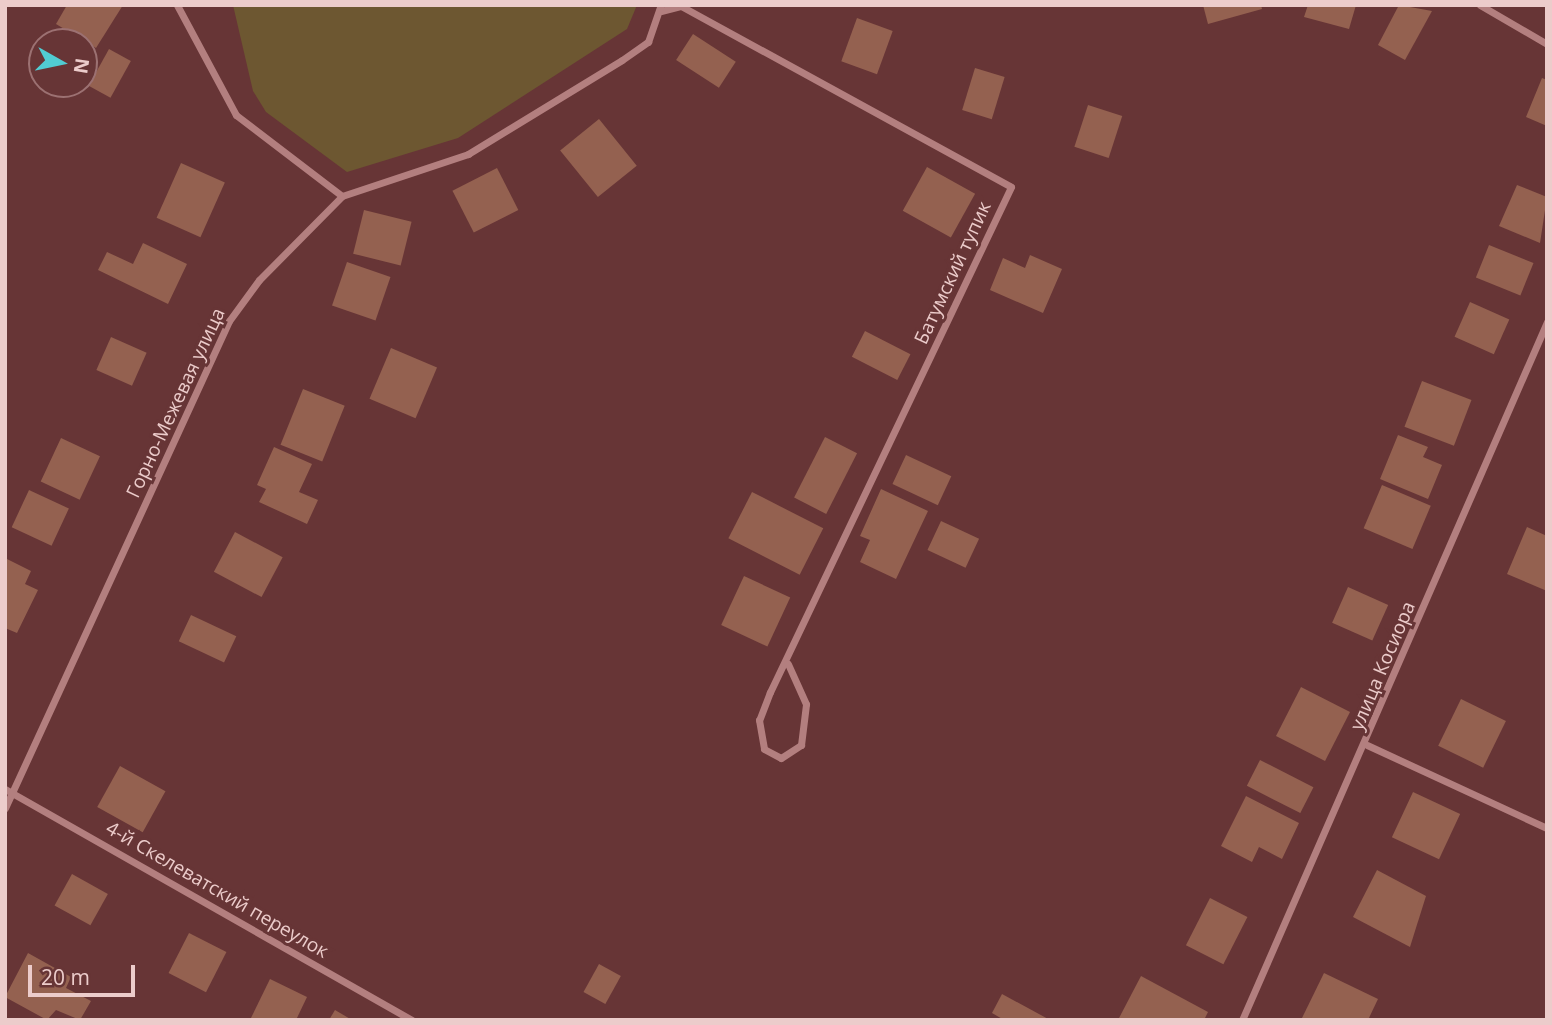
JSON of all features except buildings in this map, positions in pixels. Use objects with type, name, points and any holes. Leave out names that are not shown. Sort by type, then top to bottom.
[{"type":"street","points":[[177,5],[236,115],[342,196]]},
{"type":"street","points":[[1480,5],[1547,44]]},
{"type":"street","name":"Батумский тупик","points":[[661,8],[681,6],[1011,187],[788,664],[770,692],[759,720],[764,749],[781,758],[801,745],[806,704],[788,664]]},
{"type":"street","name":"Горно-Межевая улица","points":[[5,808],[9,791],[229,321],[259,280],[342,196],[468,154],[563,100],[648,42],[661,8]]},
{"type":"street","name":"улица Косиора","points":[[1242,1020],[1367,745],[1547,322]]},
{"type":"street","points":[[1367,745],[1547,828]]},
{"type":"street","name":"4-й Скелеватский переулок","points":[[9,791],[412,1020]]},
{"type":"shaded area","points":[[233,5],[637,5],[627,29],[458,138],[347,172],[266,112],[253,91]]}]
